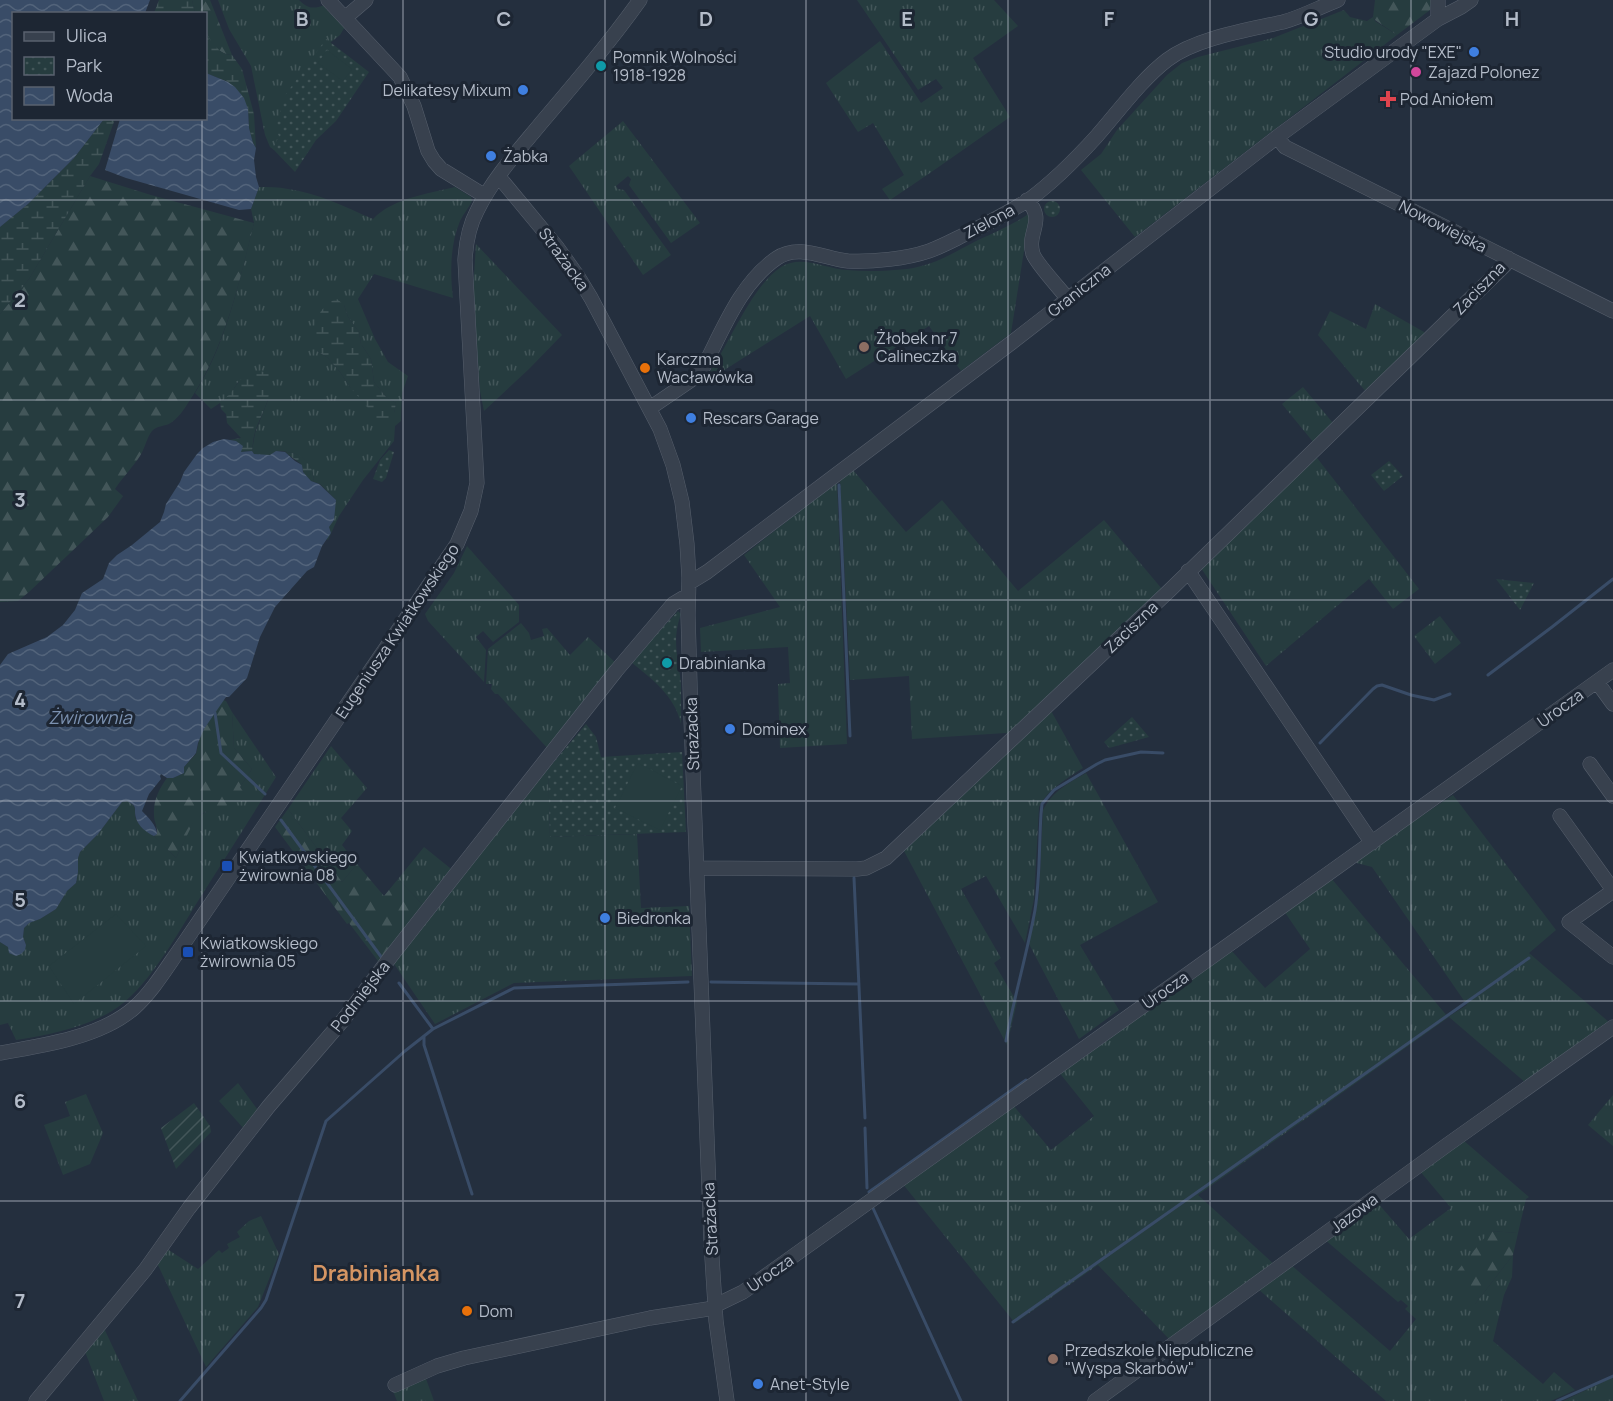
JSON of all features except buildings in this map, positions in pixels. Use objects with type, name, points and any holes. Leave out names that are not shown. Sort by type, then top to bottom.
[{"type":"street","points":[[328,0],[391,67],[406,88],[418,116],[428,151],[434,161],[441,169],[485,196]]},
{"type":"street","points":[[345,18],[366,0]]},
{"type":"street","name":"Eugeniusza Kwiatkowskiego","points":[[0,1053],[81,1035],[104,1026],[133,1009],[147,994],[457,544],[471,511],[477,483],[466,286],[466,249],[473,218],[499,177],[640,0]]},
{"type":"street","name":"Zielona","points":[[650,408],[697,376],[735,306],[755,279],[779,256],[801,251],[849,261],[871,260],[912,255],[939,247],[1027,200],[1066,168],[1155,71],[1177,54],[1190,47],[1245,30],[1285,21],[1338,0]]},
{"type":"street","points":[[1438,0],[1438,19]]},
{"type":"street","name":"Graniczna","points":[[688,590],[707,572],[1068,299],[1277,137],[1438,19],[1471,0]]},
{"type":"street","name":"Nowowiejska","points":[[1277,137],[1286,147],[1613,310]]},
{"type":"street","name":"Strażacka","points":[[499,177],[577,275],[650,408],[668,451],[682,502],[687,544],[714,1306],[727,1401]]},
{"type":"street","points":[[1027,200],[1035,208],[1036,215],[1032,245],[1034,256],[1068,299]]},
{"type":"street","name":"Zaciszna","points":[[697,868],[857,869],[866,868],[886,858],[995,757],[1435,333],[1505,264],[1508,258]]},
{"type":"street","points":[[1188,571],[1372,843]]},
{"type":"street","name":"Podmiejska","points":[[36,1401],[140,1276],[268,1106],[343,1020],[616,671],[673,604],[683,598],[688,590]]},
{"type":"street","name":"Urocza","points":[[714,1306],[751,1286],[1613,670]]},
{"type":"street","points":[[1597,682],[1613,704]]},
{"type":"street","points":[[1590,764],[1613,796]]},
{"type":"street","points":[[1560,816],[1613,891],[1569,922],[1613,957]]},
{"type":"street","name":"Jazowa","points":[[1095,1401],[1613,1027]]},
{"type":"street","points":[[395,1385],[437,1366],[483,1353],[714,1306]]},
{"type":"green space","points":[[159,0],[192,0],[195,12],[154,12]]},
{"type":"green space","points":[[192,0],[210,0],[232,55],[220,51],[210,42],[207,36],[207,12],[195,12]]},
{"type":"green space","points":[[218,0],[299,0],[311,7],[325,5],[328,6],[326,9],[332,15],[334,13],[346,25],[340,35],[326,46],[294,118],[274,150],[270,147],[265,135],[251,66],[229,29]]},
{"type":"green space","points":[[857,0],[994,0],[1018,26],[973,58],[1010,117],[890,200],[882,189],[904,175],[873,123],[858,132],[826,83],[880,41],[921,103],[943,88],[936,79],[918,90]]},
{"type":"green space","points":[[1375,0],[1431,0],[1430,10],[1397,35],[1373,17]]},
{"type":"green space","points":[[1344,10],[1350,17],[1367,21],[1373,17],[1375,21],[1397,35],[1135,237],[1081,170],[1101,154],[1117,130],[1167,75],[1182,63],[1198,57],[1273,38]]},
{"type":"green space","points":[[207,35],[217,48],[232,55],[242,69],[254,114],[256,148],[249,128],[248,109],[228,82],[207,73]]},
{"type":"green space","points":[[326,39],[369,72],[336,121],[316,140],[295,172],[273,149],[279,136],[275,128],[286,94]]},
{"type":"green space","points":[[327,50],[352,69],[343,81],[318,63]]},
{"type":"green space","points":[[103,120],[115,120],[99,164],[29,279],[0,314],[0,227],[28,204],[74,158]]},
{"type":"green space","points":[[623,121],[700,223],[671,243],[629,185],[631,179],[628,176],[616,186],[624,190],[671,255],[643,275],[569,166]]},
{"type":"green space","points":[[90,176],[254,223],[222,337],[213,359],[186,406],[172,422],[150,433],[140,456],[115,489],[123,496],[108,517],[18,601],[0,602],[0,314],[29,279]]},
{"type":"green space","points":[[259,187],[281,188],[310,194],[373,219],[400,201],[455,187],[471,197],[472,201],[460,221],[454,240],[451,269],[453,298],[374,274],[358,299],[375,339],[388,362],[408,376],[402,393],[401,421],[395,426],[394,441],[363,480],[339,516],[328,540],[326,538],[331,533],[329,527],[336,500],[320,484],[314,482],[312,470],[306,461],[298,455],[285,451],[263,455],[254,454],[252,451],[255,433],[268,400],[238,382],[229,397],[211,409],[195,393],[216,353],[231,311],[254,223],[251,209]],"holes":[[[344,305],[348,317],[359,332],[361,344],[371,359],[374,382],[386,397],[396,403],[394,413],[350,387],[328,358],[317,351]]]},
{"type":"green space","points":[[1052,201],[1060,209],[1052,217],[1044,209]]},
{"type":"green space","points":[[1030,213],[1011,333],[961,371],[929,326],[846,379],[810,316],[710,379],[707,376],[750,302],[770,276],[781,267],[789,263],[806,262],[862,271],[917,267],[944,258]]},
{"type":"green space","points":[[476,244],[562,335],[484,411],[480,391],[473,291]]},
{"type":"green space","points":[[337,299],[344,305],[348,317],[359,332],[361,344],[371,359],[374,382],[386,397],[396,403],[395,426],[378,420],[328,358],[317,351],[313,340],[315,324],[321,311],[329,302]]},
{"type":"green space","points":[[1375,304],[1426,335],[1366,392],[1318,335],[1330,311],[1366,329]]},
{"type":"green space","points":[[259,371],[269,373],[271,387],[255,432],[252,451],[241,452],[236,441],[229,440],[241,438],[227,423],[226,414],[221,409],[220,402],[245,376]]},
{"type":"green space","points":[[1303,387],[1333,423],[1314,443],[1282,404]]},
{"type":"green space","points":[[389,450],[394,452],[386,478],[382,482],[373,479],[380,460]]},
{"type":"green space","points":[[285,452],[297,454],[306,460],[312,469],[314,482],[305,475],[301,464]]},
{"type":"green space","points":[[1314,454],[1419,589],[1393,609],[1369,579],[1266,666],[1199,565]]},
{"type":"green space","points":[[1389,461],[1403,476],[1384,491],[1371,475]]},
{"type":"green space","points":[[853,470],[906,532],[942,500],[1018,591],[1104,520],[1162,589],[1009,738],[1006,733],[912,739],[909,676],[850,680],[840,479]]},
{"type":"green space","points":[[837,482],[847,744],[780,748],[778,684],[790,683],[788,647],[701,652],[700,628],[780,607],[744,555]]},
{"type":"green space","points":[[467,546],[519,605],[519,622],[493,642],[483,631],[476,637],[486,650],[484,682],[428,621],[425,614],[454,573]]},
{"type":"green space","points":[[1496,579],[1534,583],[1520,610]]},
{"type":"green space","points":[[678,611],[681,614],[676,633],[676,650],[681,685],[681,724],[674,705],[668,697],[631,662]]},
{"type":"green space","points":[[1440,616],[1461,643],[1435,664],[1414,636]]},
{"type":"green space","points":[[521,623],[529,633],[531,640],[544,636],[542,629],[547,628],[570,655],[588,637],[618,665],[550,751],[498,694],[495,694],[491,689],[492,684],[486,684],[488,649]]},
{"type":"green space","points":[[223,700],[232,712],[234,748],[252,769],[240,787],[248,799],[203,813],[193,823],[176,858],[154,836],[157,834],[154,815],[156,800],[167,778],[184,773],[184,767],[196,754],[200,736]]},
{"type":"green space","points":[[1050,709],[1083,768],[1052,790],[1039,807],[1034,899],[1025,943],[986,876],[961,889],[1001,958],[994,963],[1017,1002],[1007,1045],[904,851]]},
{"type":"green space","points":[[232,712],[276,777],[170,946],[137,990],[112,1011],[66,1030],[16,1040],[8,1023],[0,1025],[0,942],[8,947],[26,945],[23,937],[24,928],[28,923],[56,909],[67,891],[76,883],[80,852],[98,834],[122,802],[127,801],[133,805],[139,824],[158,839],[176,858],[197,818],[217,807],[247,799],[240,787],[252,769],[234,748]]},
{"type":"green space","points":[[1132,717],[1149,737],[1109,748],[1104,742]]},
{"type":"green space","points":[[586,724],[596,737],[601,757],[682,752],[686,832],[550,837],[548,769]]},
{"type":"green space","points":[[331,746],[367,788],[341,818],[352,831],[342,845],[357,864],[342,882],[288,809]]},
{"type":"green space","points":[[548,762],[550,837],[637,834],[641,908],[689,906],[692,976],[514,983],[435,1024],[392,961]]},
{"type":"green space","points":[[638,763],[682,786],[660,830],[615,808]]},
{"type":"green space","points":[[1086,773],[1158,902],[1080,945],[1119,1010],[1079,1039],[1029,944],[1039,894],[1043,810],[1056,792]]},
{"type":"green space","points":[[1453,795],[1556,930],[1529,953],[1610,1023],[1526,1083],[1449,1017],[1198,1195],[1275,1265],[1170,1340],[1098,1265],[1015,1323],[902,1183],[1012,1104],[1051,1150],[1094,1116],[1058,1071],[1230,949],[1265,988],[1310,949],[1284,911],[1331,878],[1448,1017],[1467,1005],[1372,867],[1353,862]]},
{"type":"green space","points":[[288,809],[342,882],[357,864],[384,896],[398,879],[426,908],[381,965],[349,923],[347,924],[275,827]]},
{"type":"green space","points":[[424,847],[455,872],[426,908],[398,879]]},
{"type":"green space","points":[[116,914],[146,946],[74,1004],[49,966]]},
{"type":"green space","points":[[238,1083],[260,1113],[245,1130],[219,1101]]},
{"type":"green space","points":[[86,1094],[103,1133],[90,1164],[63,1175],[44,1125],[70,1116],[65,1102]]},
{"type":"green space","points":[[1613,1095],[1613,1146],[1588,1125]]},
{"type":"green space","points":[[194,1103],[210,1126],[211,1132],[176,1169],[161,1128]]},
{"type":"green space","points":[[1463,1140],[1529,1197],[1526,1199],[1518,1233],[1490,1231],[1475,1304],[1513,1255],[1512,1277],[1504,1295],[1493,1341],[1543,1384],[1554,1372],[1575,1390],[1551,1401],[1386,1401],[1257,1288],[1290,1264],[1390,1351],[1416,1319],[1405,1309],[1408,1306],[1401,1300],[1398,1302],[1324,1239],[1376,1201],[1409,1239],[1451,1208],[1419,1170]]},
{"type":"green space","points":[[261,1216],[279,1254],[258,1307],[206,1367],[157,1263],[164,1247],[198,1269],[219,1250],[222,1253],[229,1248],[227,1244],[240,1237],[237,1232],[249,1221]]},
{"type":"green space","points":[[1490,1231],[1518,1233],[1513,1255],[1475,1304],[1449,1281]]},
{"type":"green space","points":[[103,1326],[138,1401],[104,1401],[84,1349]]},
{"type":"green space","points":[[425,1376],[434,1401],[397,1401],[393,1391]]},
{"type":"green space","points":[[1613,1377],[1613,1401],[1563,1401]]},
{"type":"water","points":[[0,0],[150,0],[145,12],[12,12],[12,120],[103,120],[74,158],[28,204],[0,227]]},
{"type":"water","points":[[207,73],[228,82],[244,98],[248,109],[249,128],[256,148],[254,160],[259,187],[251,209],[239,210],[105,170],[120,120],[207,120]]},
{"type":"water","name":"Żwirownia","points":[[224,439],[236,441],[243,446],[241,452],[252,451],[254,454],[270,455],[276,451],[285,452],[302,465],[303,472],[311,481],[319,484],[336,500],[334,520],[329,527],[331,533],[322,546],[314,567],[307,571],[275,607],[260,637],[247,678],[229,697],[226,697],[204,729],[196,753],[184,767],[184,773],[173,778],[167,778],[161,774],[161,779],[149,794],[142,811],[154,825],[157,834],[154,836],[143,829],[137,821],[134,806],[127,801],[122,802],[98,834],[80,852],[76,883],[67,891],[56,909],[24,928],[25,950],[16,956],[9,953],[8,947],[0,942],[0,665],[8,654],[47,637],[63,625],[75,610],[82,593],[103,579],[109,563],[160,522],[166,504],[197,454],[213,442]]},
{"type":"waterway","points":[[839,485],[850,736]]},
{"type":"waterway","points":[[1488,675],[1613,579]]},
{"type":"waterway","points":[[1320,743],[1377,686],[1382,685],[1434,700],[1450,694]]},
{"type":"waterway","points":[[215,713],[221,753],[265,794]]},
{"type":"waterway","points":[[1006,1041],[1035,910],[1042,804],[1054,790],[1105,760],[1141,752],[1163,753]]},
{"type":"waterway","points":[[281,820],[382,958]]},
{"type":"waterway","points":[[854,878],[865,1118]]},
{"type":"waterway","points":[[1013,1322],[1529,958]]},
{"type":"waterway","points":[[433,1029],[514,988],[688,982]]},
{"type":"waterway","points":[[711,982],[859,984]]},
{"type":"waterway","points":[[180,1401],[266,1300],[326,1121],[433,1029],[399,983]]},
{"type":"waterway","points":[[424,1036],[424,1045],[472,1194]]},
{"type":"waterway","points":[[869,1192],[1026,1080]]},
{"type":"waterway","points":[[865,1128],[867,1188]]},
{"type":"waterway","points":[[872,1206],[961,1401]]},
{"type":"waterway","points":[[1557,1401],[1613,1376]]},
{"type":"place","name":"Studio urody \"EXE\"","points":[[1474,52]]},
{"type":"place","name":"Pomnik Wolności 1918-1928","points":[[601,66]]},
{"type":"place","name":"Zajazd Polonez","points":[[1416,72]]},
{"type":"place","name":"Delikatesy Mixum","points":[[523,90]]},
{"type":"place","name":"Pod Aniołem","points":[[1388,99]]},
{"type":"place","name":"Żabka","points":[[491,156]]},
{"type":"place","name":"Żłobek nr 7 Calineczka","points":[[864,347]]},
{"type":"place","name":"Karczma Wacławówka","points":[[645,368]]},
{"type":"place","name":"Rescars Garage","points":[[691,418]]},
{"type":"place","name":"Drabinianka","points":[[667,663]]},
{"type":"place","name":"Dominex","points":[[730,729]]},
{"type":"place","name":"Kwiatkowskiego żwirownia 08","points":[[227,866]]},
{"type":"place","name":"Biedronka","points":[[605,918]]},
{"type":"place","name":"Kwiatkowskiego żwirownia 05","points":[[188,952]]},
{"type":"place","name":"Dom","points":[[467,1311]]},
{"type":"place","name":"Przedszkole Niepubliczne \"Wyspa Skarbów\"","points":[[1053,1359]]},
{"type":"place","name":"Anet-Style","points":[[758,1384]]},
{"type":"district","name":"Drabinianka","points":[[376,1273]]}]
